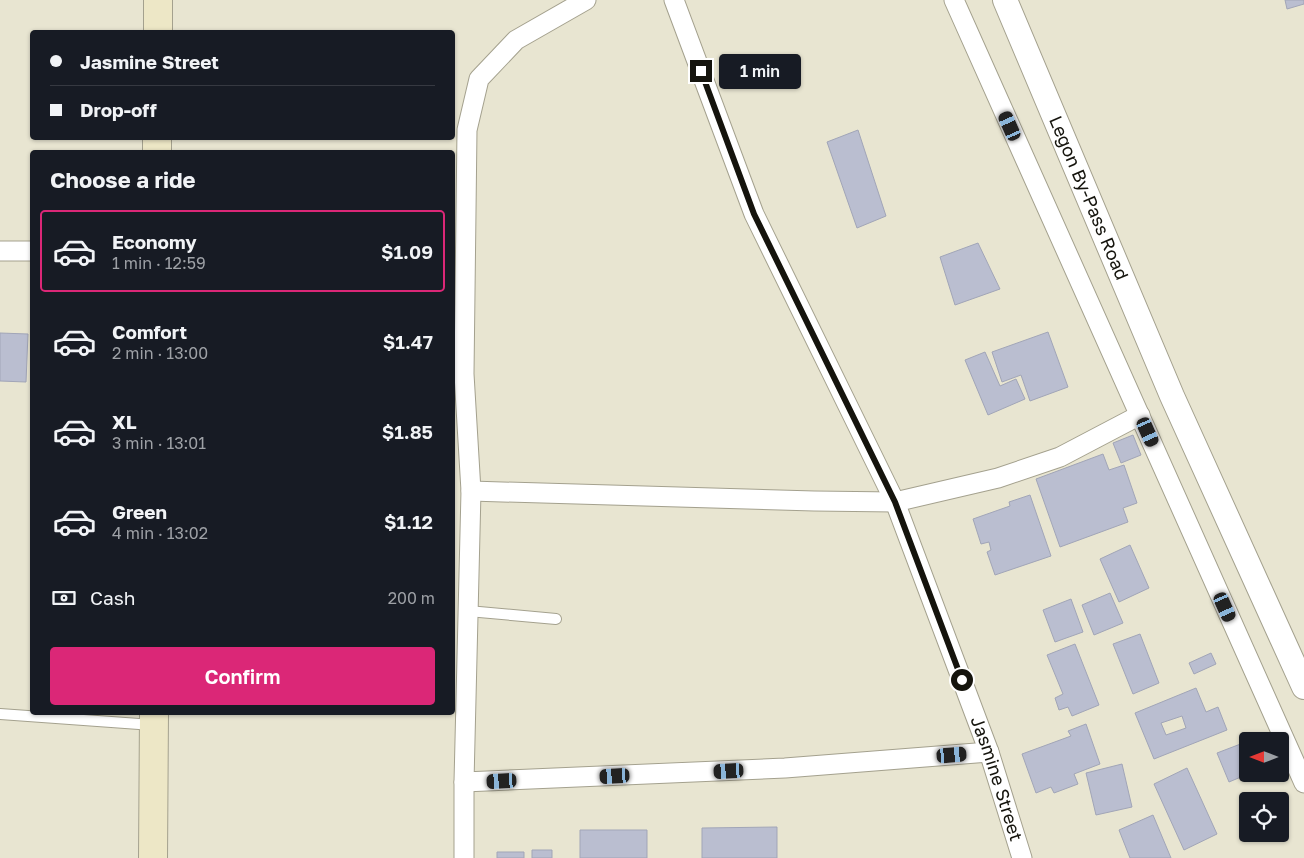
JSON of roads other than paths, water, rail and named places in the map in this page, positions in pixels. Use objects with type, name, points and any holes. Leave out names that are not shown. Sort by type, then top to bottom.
[{"type":"main road","points":[[158,0],[158,30]]},
{"type":"main road","points":[[153,858],[154,719]]},
{"type":"street","points":[[464,858],[471,491],[458,374],[467,130],[479,79],[516,40],[586,0]]},
{"type":"street","name":"Jasmine Street","points":[[674,0],[754,214],[895,502],[989,752],[1022,858]]},
{"type":"street","points":[[954,0],[1304,783]]},
{"type":"street","name":"Legon By-Pass Road","points":[[1005,0],[1172,396],[1304,687]]},
{"type":"street","points":[[0,251],[30,251]]},
{"type":"street","points":[[471,491],[895,502],[998,478],[1060,457],[1140,415]]},
{"type":"street","points":[[464,782],[785,768],[989,752]]},
{"type":"lane","points":[[468,611],[556,619]]},
{"type":"lane","points":[[0,714],[30,715]]},
{"type":"lane","points":[[31,715],[154,719]]}]
